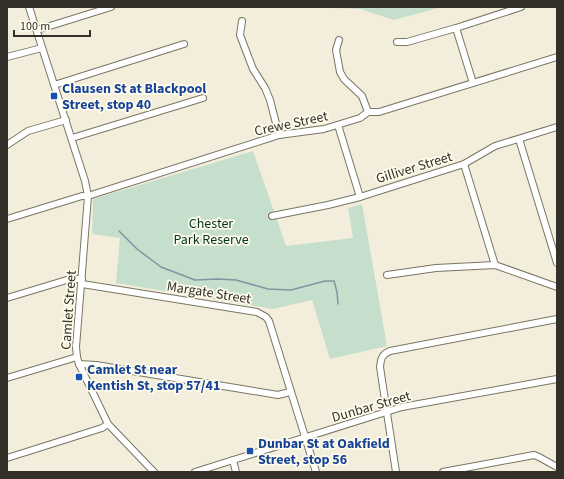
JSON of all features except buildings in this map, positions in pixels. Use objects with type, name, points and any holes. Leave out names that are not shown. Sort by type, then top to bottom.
[{"type":"street","name":"Camlet Street","points":[[29,7],[72,138],[88,196],[77,357],[108,424],[154,472]]},
{"type":"street","points":[[37,30],[111,7]]},
{"type":"street","points":[[397,42],[407,42],[521,7]]},
{"type":"street","points":[[242,21],[240,34],[253,70],[265,88],[270,100],[279,135]]},
{"type":"street","points":[[456,28],[473,83]]},
{"type":"street","points":[[339,40],[336,50],[340,72],[344,79],[362,96],[368,112]]},
{"type":"street","points":[[54,84],[184,44]]},
{"type":"street","points":[[7,58],[42,48]]},
{"type":"street","name":"Crewe Street","points":[[7,219],[82,196],[88,196],[279,135],[324,129],[360,118],[368,112],[379,112],[557,57]]},
{"type":"street","points":[[72,138],[203,98]]},
{"type":"street","points":[[7,145],[28,131],[66,120]]},
{"type":"street","points":[[338,125],[360,197]]},
{"type":"street","name":"Gilliver Street","points":[[272,216],[360,197],[464,164],[495,146],[557,127]]},
{"type":"street","points":[[519,139],[557,263]]},
{"type":"street","points":[[464,164],[495,265]]},
{"type":"street","points":[[387,275],[436,268],[495,265],[557,287]]},
{"type":"street","name":"Margate Street","points":[[7,298],[70,279],[258,312],[266,317],[269,322],[316,472]]},
{"type":"street","points":[[396,472],[381,363],[381,358],[384,353],[557,319]]},
{"type":"street","points":[[7,378],[77,357]]},
{"type":"street","points":[[79,364],[96,365],[278,395],[290,392]]},
{"type":"street","name":"Dunbar Street","points":[[195,472],[402,407],[557,379]]},
{"type":"street","points":[[7,458],[102,428],[108,424]]},
{"type":"street","points":[[443,472],[534,455],[557,467]]},
{"type":"street","points":[[233,460],[236,472]]},
{"type":"green space","points":[[308,7],[442,7],[394,20],[360,9]]},
{"type":"green space","name":"Chester Park Reserve","points":[[253,151],[286,246],[353,238],[348,208],[362,204],[387,346],[330,359],[312,300],[273,309],[116,283],[120,238],[92,234],[93,199]]},
{"type":"waterway","points":[[119,231],[137,249],[161,267],[195,280],[236,280],[268,289],[291,290],[325,281],[334,281],[338,304]]},
{"type":"place","name":"Clausen St at Blackpool Street, stop 40","points":[[54,96]]},
{"type":"place","name":"Camlet St near Kentish St, stop 57/41","points":[[79,377]]},
{"type":"place","name":"Dunbar St at Oakfield Street, stop 56","points":[[250,451]]}]
